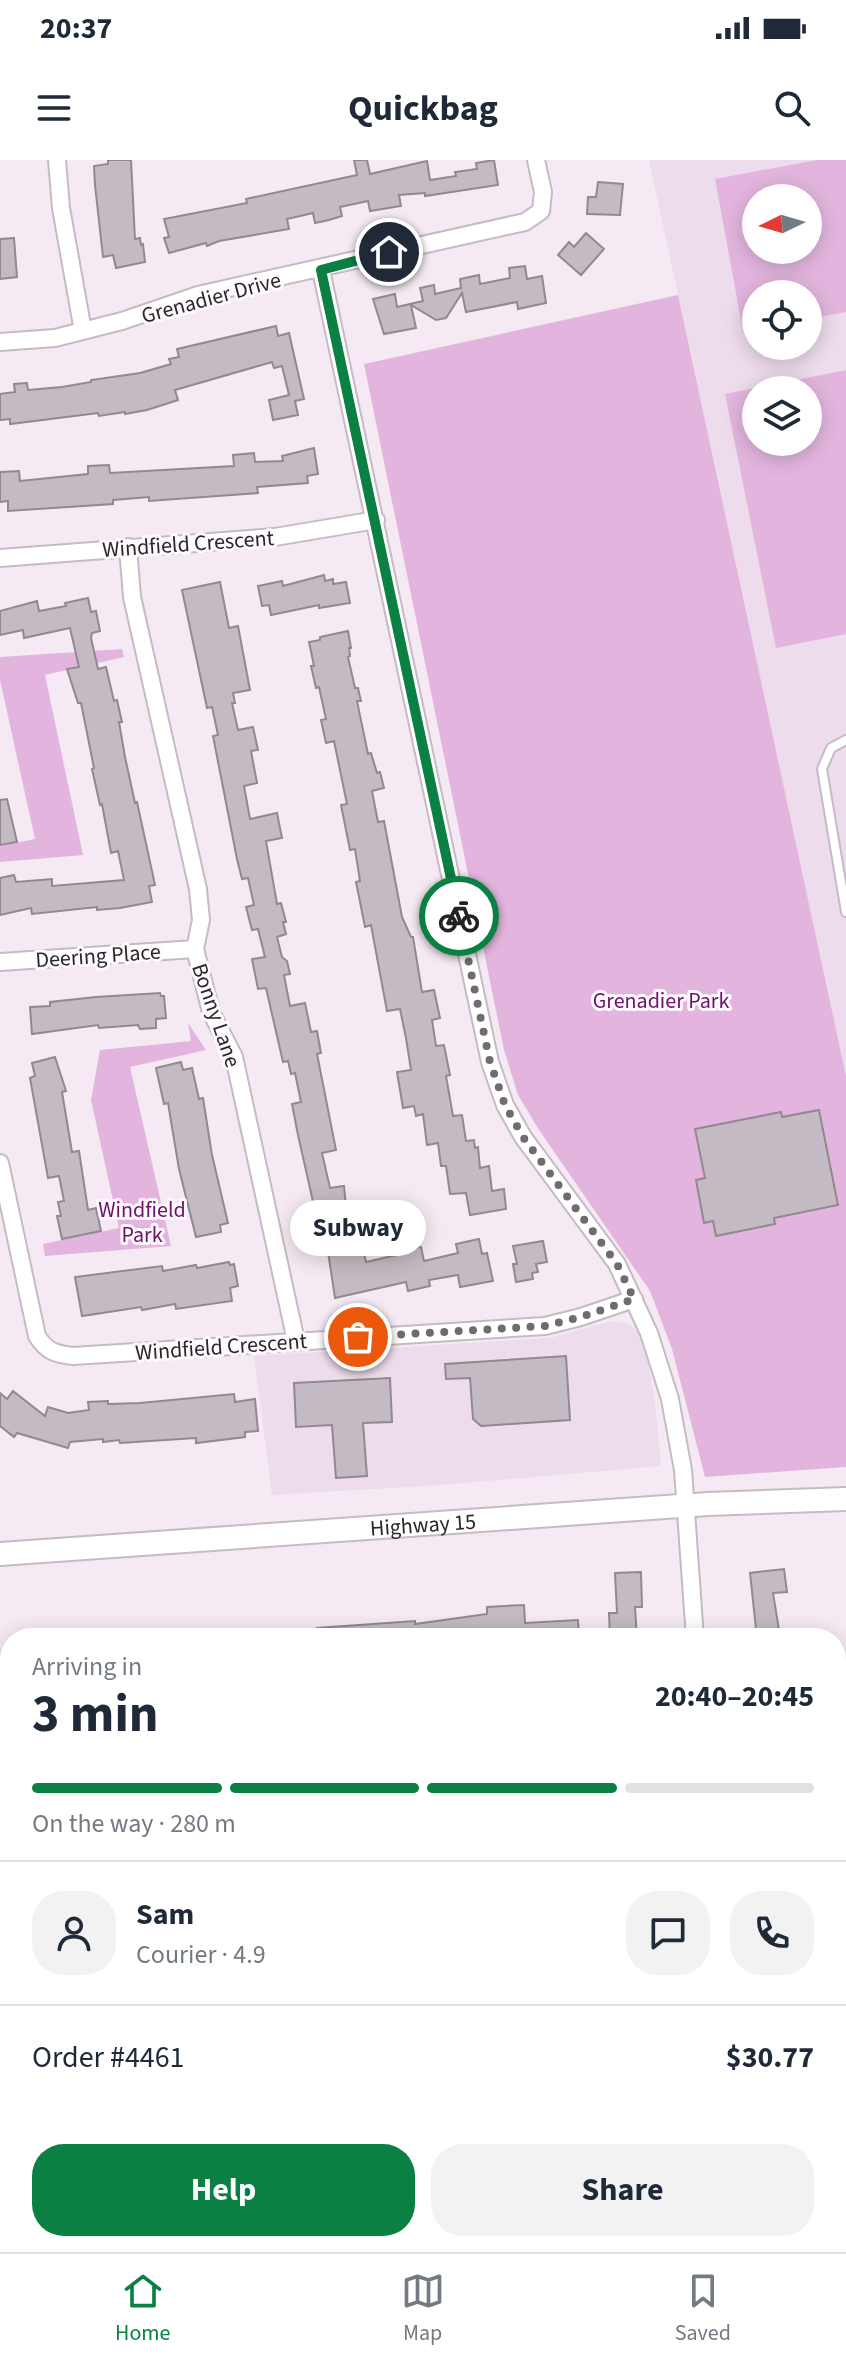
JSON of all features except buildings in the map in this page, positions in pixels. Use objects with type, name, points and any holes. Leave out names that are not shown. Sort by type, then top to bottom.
[{"type":"main road","name":"Highway 15","points":[[0,1554],[686,1506],[846,1499]]},
{"type":"street","points":[[57,160],[61,208],[83,331]]},
{"type":"street","name":"Grenadier Drive","points":[[0,342],[55,338],[198,295],[525,222],[541,211],[543,192],[536,160]]},
{"type":"street","points":[[321,270],[490,1062],[505,1105],[523,1137],[617,1264],[649,1333],[670,1399],[683,1470],[694,1628]]},
{"type":"street","name":"Windfield Crescent","points":[[0,558],[275,537],[376,520]]},
{"type":"street","name":"Bonny Lane","points":[[128,547],[132,597],[198,889],[201,920],[195,949],[211,1012],[234,1057],[296,1341]]},
{"type":"street","name":"Deering Place","points":[[0,962],[195,949]]},
{"type":"street","name":"Windfield Crescent","points":[[0,1163],[37,1336],[45,1349],[58,1354],[73,1356],[545,1326],[634,1299]]},
{"type":"lane","points":[[846,740],[831,748],[822,769],[846,912]]},
{"type":"shaded area","points":[[649,160],[846,160],[846,1076]]},
{"type":"shaded area","points":[[611,1321],[629,1324],[639,1333],[655,1401],[661,1466],[440,1485],[272,1495],[254,1356],[550,1338]]},
{"type":"green space","points":[[817,160],[846,160],[846,312],[822,316],[822,280],[742,280],[742,326],[715,179]]},
{"type":"green space","name":"Grenadier Park","points":[[678,295],[846,1076],[846,1467],[705,1477],[672,1349],[650,1291],[518,1095],[504,1050],[364,364]]},
{"type":"green space","points":[[846,370],[846,634],[776,648],[725,394],[742,391],[742,456],[822,456],[822,376],[816,376]]},
{"type":"green space","points":[[122,649],[124,657],[45,675],[83,855],[0,862],[0,846],[35,839],[0,680],[0,657]]},
{"type":"green space","name":"Windfield Park","points":[[188,1023],[206,1050],[130,1067],[171,1246],[45,1256],[43,1244],[119,1228],[91,1100],[100,1050],[191,1041]]},
{"type":"way so far","points":[[358,1337],[545,1326],[634,1299],[617,1264],[523,1137],[505,1105],[490,1062],[459,916]]},
{"type":"place","name":"Subway","points":[[358,1337]]},
{"type":"route","points":[[389,252],[321,270],[459,916]]}]
